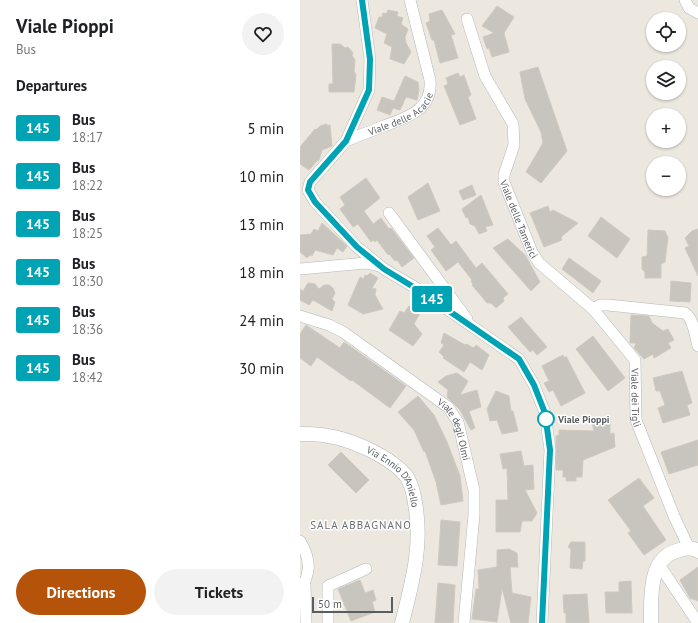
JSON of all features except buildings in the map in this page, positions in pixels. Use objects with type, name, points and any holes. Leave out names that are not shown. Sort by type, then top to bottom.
[{"type":"street","points":[[362,0],[371,74],[369,90],[346,141],[310,182],[308,190],[315,202],[357,247],[384,269],[473,326],[519,359],[534,385],[545,413],[550,450],[542,623]]},
{"type":"street","name":"Viale delle Acacie","points":[[346,141],[408,117],[422,107],[427,101],[430,92],[430,80],[410,0]]},
{"type":"street","points":[[685,0],[689,8],[698,13]]},
{"type":"street","name":"Viale delle Tamerici","points":[[467,19],[485,76],[513,124],[514,145],[504,175],[504,182],[532,252],[543,268],[593,309]]},
{"type":"street","points":[[389,213],[473,326]]},
{"type":"street","points":[[300,269],[366,263],[384,269]]},
{"type":"street","points":[[593,309],[608,305],[685,313],[692,321],[698,346]]},
{"type":"street","name":"Viale dei Tigli","points":[[593,309],[635,360],[636,420],[674,516],[693,549]]},
{"type":"street","name":"Viale degli Olmi","points":[[300,316],[329,325],[343,332],[448,407],[458,422],[474,490],[474,515],[464,623]]},
{"type":"street","name":"Via Ennio D'Aniello","points":[[300,434],[340,437],[358,444],[395,465],[407,478],[414,498],[418,519],[419,543],[417,565],[402,623]]},
{"type":"street","points":[[300,541],[310,564],[300,595]]},
{"type":"street","points":[[651,623],[651,597],[658,563],[666,555],[674,551],[693,549]]},
{"type":"street","points":[[658,563],[698,623]]},
{"type":"street","points":[[328,623],[328,586],[366,569]]},
{"type":"street","points":[[305,583],[306,623]]},
{"type":"bus line","name":"145","points":[[362,0],[370,59],[371,74],[369,90],[346,141],[310,182],[308,190],[310,196],[315,202],[357,247],[384,269],[420,291],[519,359],[534,385],[545,413],[550,450],[542,623]]},
{"type":"place","name":"Viale Pioppi","points":[[546,419]]},
{"type":"district","name":"SALA ABBAGNANO","points":[[361,525]]}]
